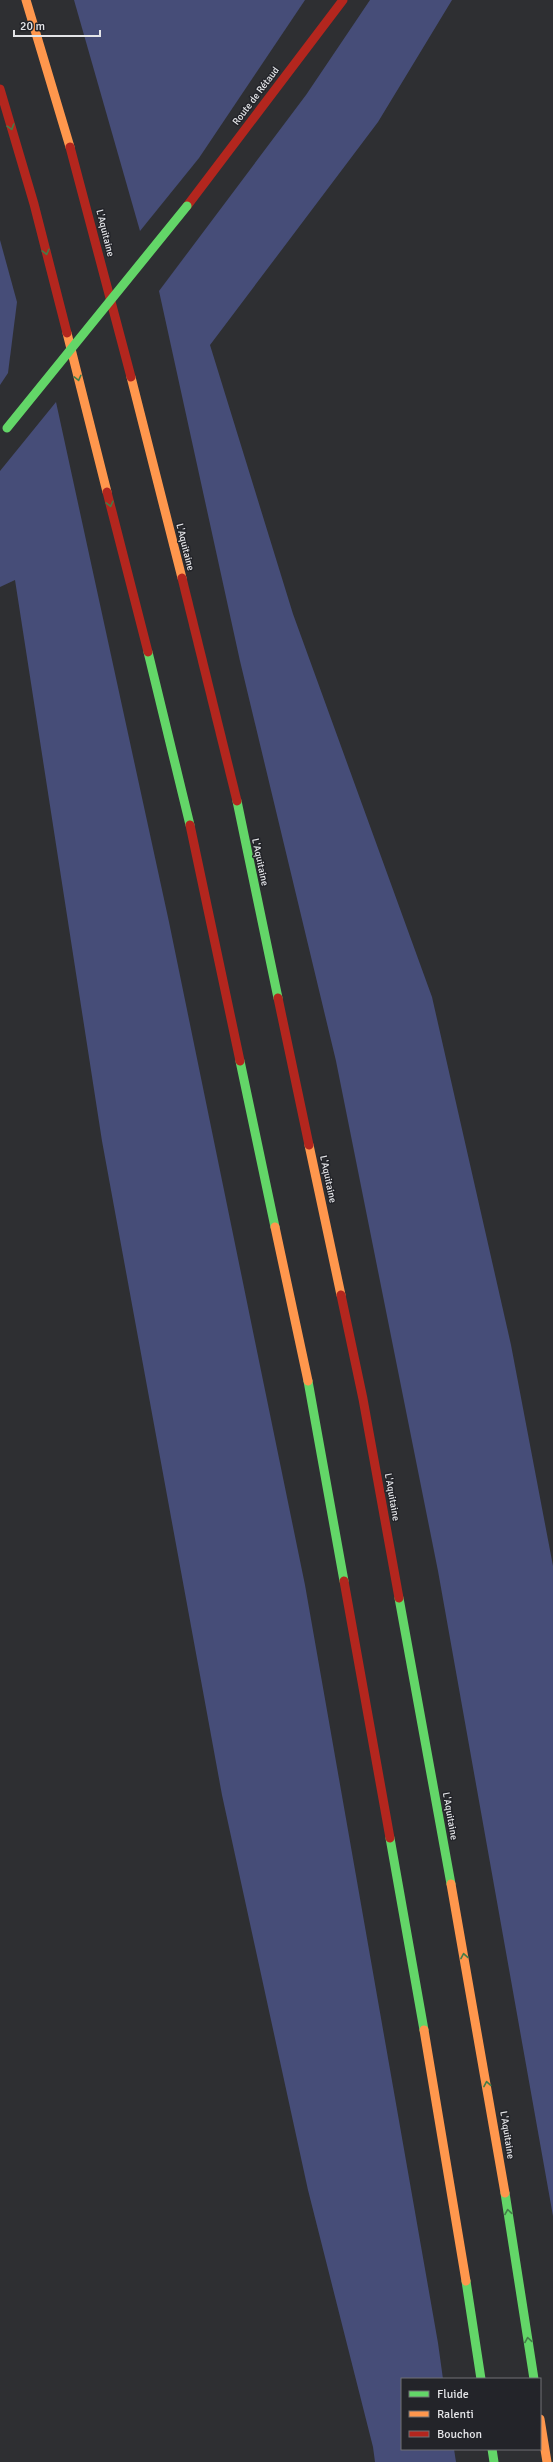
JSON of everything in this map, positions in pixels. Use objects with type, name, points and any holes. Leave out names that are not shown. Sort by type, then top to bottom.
[{"type":"main road","name":"L'Aquitaine","points":[[26,0],[85,198],[234,791],[364,1398],[494,2123],[534,2378]]},
{"type":"main road","name":"Route de Rétaud","points":[[0,437],[187,206],[343,0]]},
{"type":"main road","points":[[0,89],[36,211],[178,770],[313,1406],[442,2131],[481,2378]]},
{"type":"main road","points":[[541,2425],[547,2462]]},
{"type":"main road","points":[[492,2450],[494,2462]]},
{"type":"shaded area","points":[[74,0],[305,0],[199,158],[140,231]]},
{"type":"shaded area","points":[[370,0],[452,0],[378,122],[210,345],[293,614],[432,997],[511,1345],[553,1566],[553,2216],[438,1571],[336,1061],[240,661],[159,291],[306,95]]},
{"type":"shaded area","points":[[0,240],[17,302],[8,373],[0,385]]},
{"type":"shaded area","points":[[56,402],[169,922],[305,1585],[438,2343],[443,2378],[401,2378],[401,2450],[454,2450],[456,2462],[375,2462],[373,2447],[308,2190],[222,1795],[102,1141],[15,580],[0,587],[0,471]]},
{"type":"traffic: fast","points":[[7,428],[187,206]]},
{"type":"traffic: fast","points":[[148,652],[190,825]]},
{"type":"traffic: fast","points":[[237,801],[278,998]]},
{"type":"traffic: fast","points":[[240,1061],[275,1227]]},
{"type":"traffic: fast","points":[[308,1381],[344,1581]]},
{"type":"traffic: fast","points":[[399,1598],[451,1884]]},
{"type":"traffic: fast","points":[[390,1838],[424,2030]]},
{"type":"traffic: fast","points":[[505,2193],[534,2378]]},
{"type":"traffic: fast","points":[[466,2281],[481,2378]]},
{"type":"traffic: fast","points":[[492,2450],[494,2462]]},
{"type":"traffic: slow","points":[[26,0],[70,147]]},
{"type":"traffic: slow","points":[[67,333],[107,492]]},
{"type":"traffic: slow","points":[[131,377],[182,578]]},
{"type":"traffic: slow","points":[[309,1145],[341,1295]]},
{"type":"traffic: slow","points":[[275,1227],[308,1381]]},
{"type":"traffic: slow","points":[[451,1884],[505,2193]]},
{"type":"traffic: slow","points":[[424,2030],[466,2281]]},
{"type":"traffic: slow","points":[[541,2425],[547,2462]]},
{"type":"traffic: jam","points":[[187,206],[343,0]]},
{"type":"traffic: jam","points":[[0,89],[34,204],[67,333]]},
{"type":"traffic: jam","points":[[70,147],[131,377]]},
{"type":"traffic: jam","points":[[107,492],[148,652]]},
{"type":"traffic: jam","points":[[182,578],[237,801]]},
{"type":"traffic: jam","points":[[190,825],[240,1061]]},
{"type":"traffic: jam","points":[[278,998],[309,1145]]},
{"type":"traffic: jam","points":[[341,1295],[363,1399],[399,1598]]},
{"type":"traffic: jam","points":[[344,1581],[390,1838]]}]
